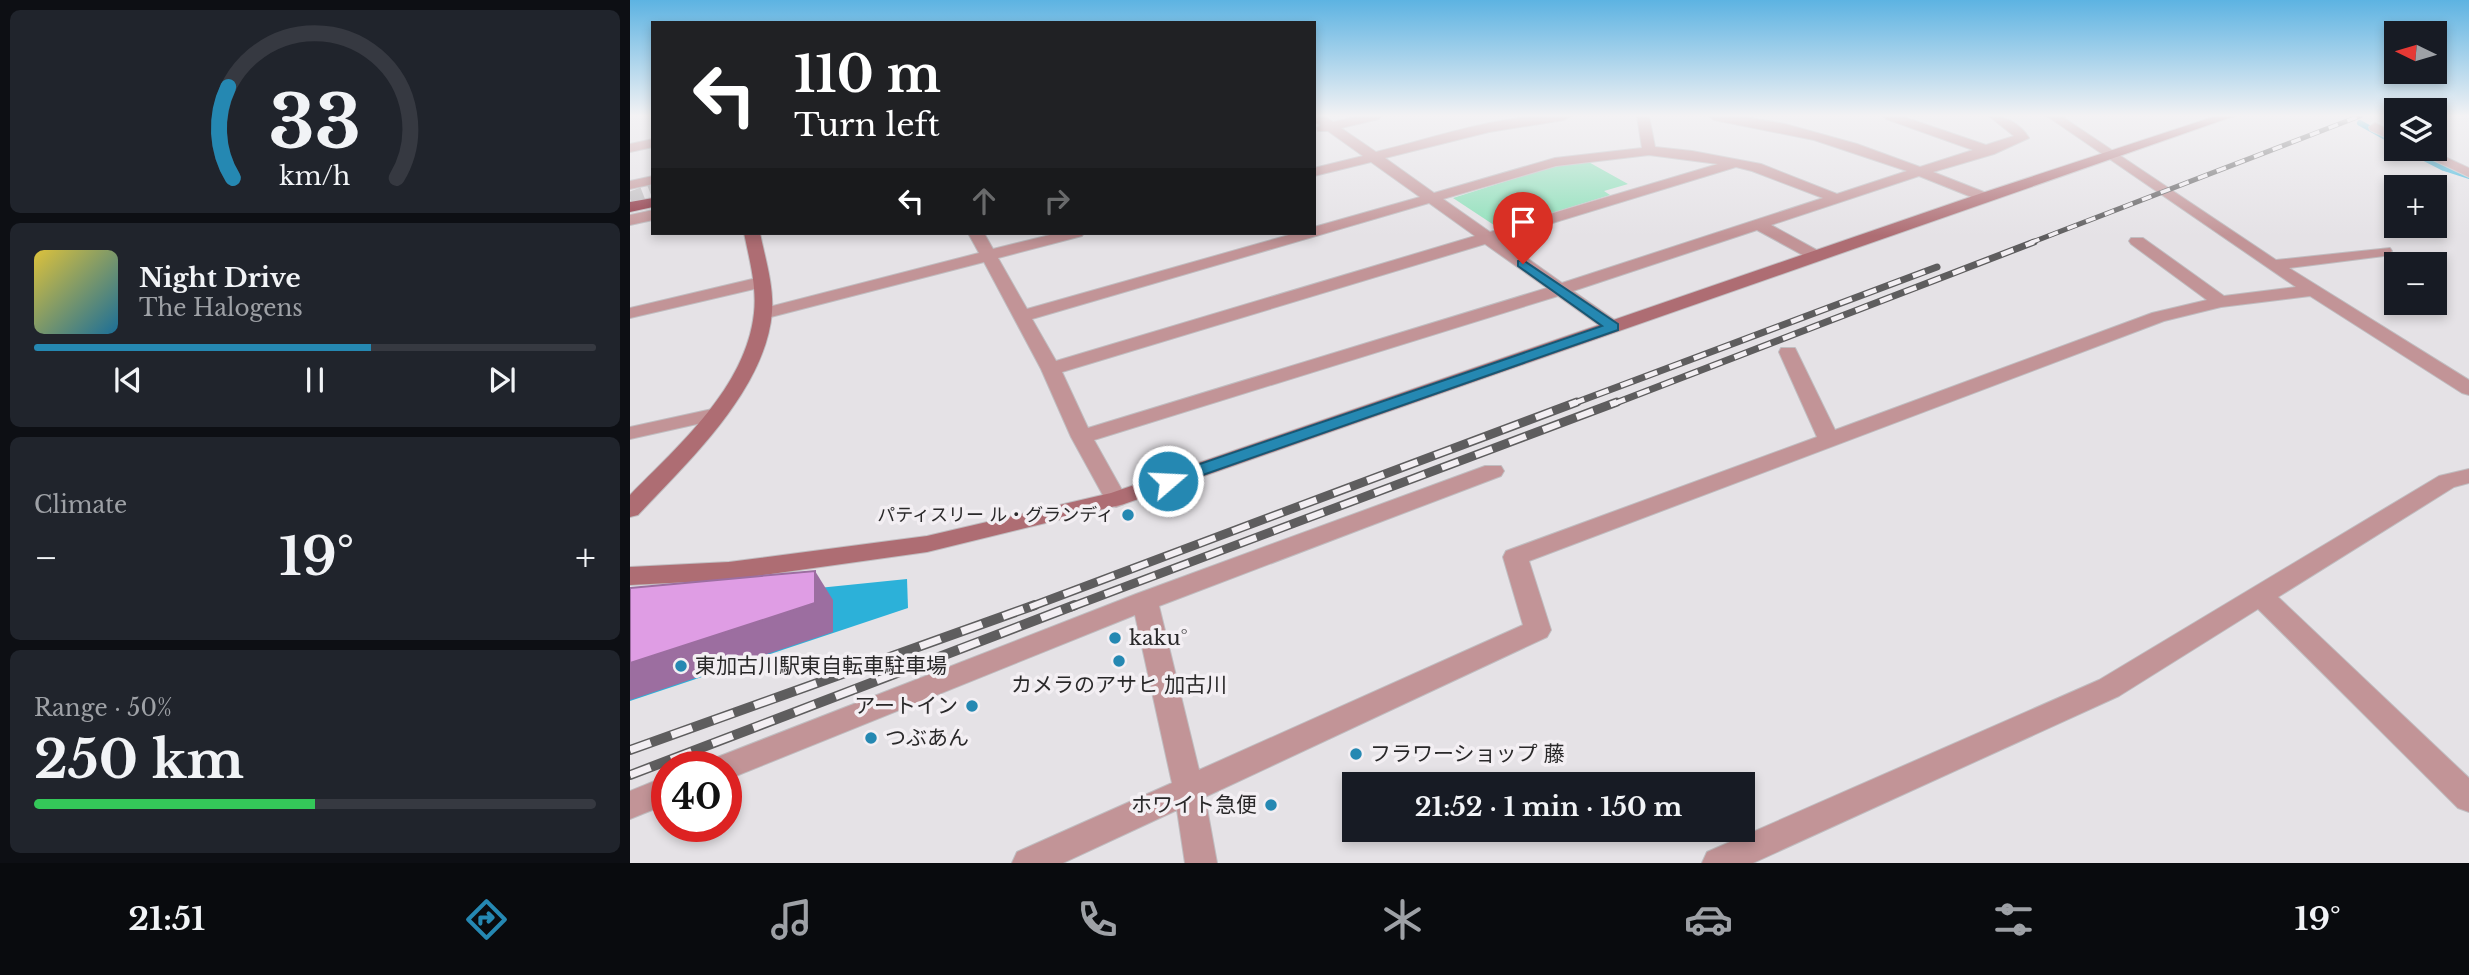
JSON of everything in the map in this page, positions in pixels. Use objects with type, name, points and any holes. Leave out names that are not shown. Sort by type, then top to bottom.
[{"type":"highway","points":[[630,195],[651,191]]},
{"type":"highway","points":[[630,207],[651,202]]},
{"type":"street","points":[[1316,231],[1555,162],[1604,156]]},
{"type":"street","points":[[1687,156],[1736,163],[1773,172],[1838,199]]},
{"type":"street","points":[[1879,156],[1984,197]]},
{"type":"street","points":[[1082,438],[1558,290],[1972,156]]},
{"type":"street","points":[[1316,172],[1374,157],[1613,327]]},
{"type":"street","points":[[630,576],[730,571],[927,544],[1116,499],[1984,197],[2111,157],[2273,265],[2469,389]]},
{"type":"street","points":[[2443,161],[2469,173]]},
{"type":"street","points":[[1051,369],[1736,163]]},
{"type":"street","points":[[630,185],[651,180]]},
{"type":"street","points":[[630,220],[651,215]]},
{"type":"street","points":[[1759,225],[1816,256]]},
{"type":"street","points":[[630,509],[717,414],[751,358],[763,314],[761,282],[752,235]]},
{"type":"street","points":[[977,235],[1051,369],[1082,438],[1116,499]]},
{"type":"street","points":[[763,314],[1068,235]]},
{"type":"street","points":[[1023,316],[1303,235]]},
{"type":"street","points":[[2137,241],[2221,302]]},
{"type":"street","points":[[2273,265],[2384,251]]},
{"type":"street","points":[[630,313],[761,282]]},
{"type":"street","points":[[1028,863],[1538,630],[1515,557],[2158,317],[2221,302],[2313,290]]},
{"type":"street","points":[[1788,352],[1829,440]]},
{"type":"street","points":[[630,433],[717,414]]},
{"type":"street","points":[[742,761],[1145,601],[1493,471]]},
{"type":"street","points":[[1718,863],[2109,688],[2447,481],[2469,476]]},
{"type":"street","points":[[2259,594],[2469,798]]},
{"type":"street","points":[[1145,601],[1189,791],[1201,863]]},
{"type":"street","points":[[630,805],[651,796]]},
{"type":"green space","points":[[1585,160],[1628,184],[1604,191],[1610,195],[1500,229],[1453,198],[1561,164]]},
{"type":"water","name":"東加古川駅東自転車駐車場","points":[[907,579],[908,608],[630,701],[630,607]]},
{"type":"building","points":[[815,571],[815,603],[630,663],[630,588]]},
{"type":"waterway","points":[[2430,161],[2469,176]]},
{"type":"tunnel","points":[[630,199],[651,191]]},
{"type":"railway","points":[[2030,243],[2255,156]]},
{"type":"railway","points":[[1613,404],[2034,242]]},
{"type":"railway","points":[[1572,404],[1937,267]]},
{"type":"railway","points":[[1030,607],[1577,402]]},
{"type":"railway","points":[[1071,607],[1617,402]]},
{"type":"railway","points":[[630,750],[1035,605]]},
{"type":"railway","points":[[630,775],[1075,605]]},
{"type":"place","name":"パティスリー ル・グランディ","points":[[1128,515]]},
{"type":"place","name":"kaku°","points":[[1115,638]]},
{"type":"place","name":"カメラのアサヒ 加古川","points":[[1119,661]]},
{"type":"place","name":"東加古川駅東自転車駐車場","points":[[681,666]]},
{"type":"place","name":"アートイン","points":[[972,706]]},
{"type":"place","name":"つぶあん","points":[[871,738]]},
{"type":"place","name":"フラワーショップ 藤","points":[[1356,754]]},
{"type":"place","name":"ホワイト急便","points":[[1271,805]]},
{"type":"route","points":[[1168,481],[1613,327],[1523,264]]}]
